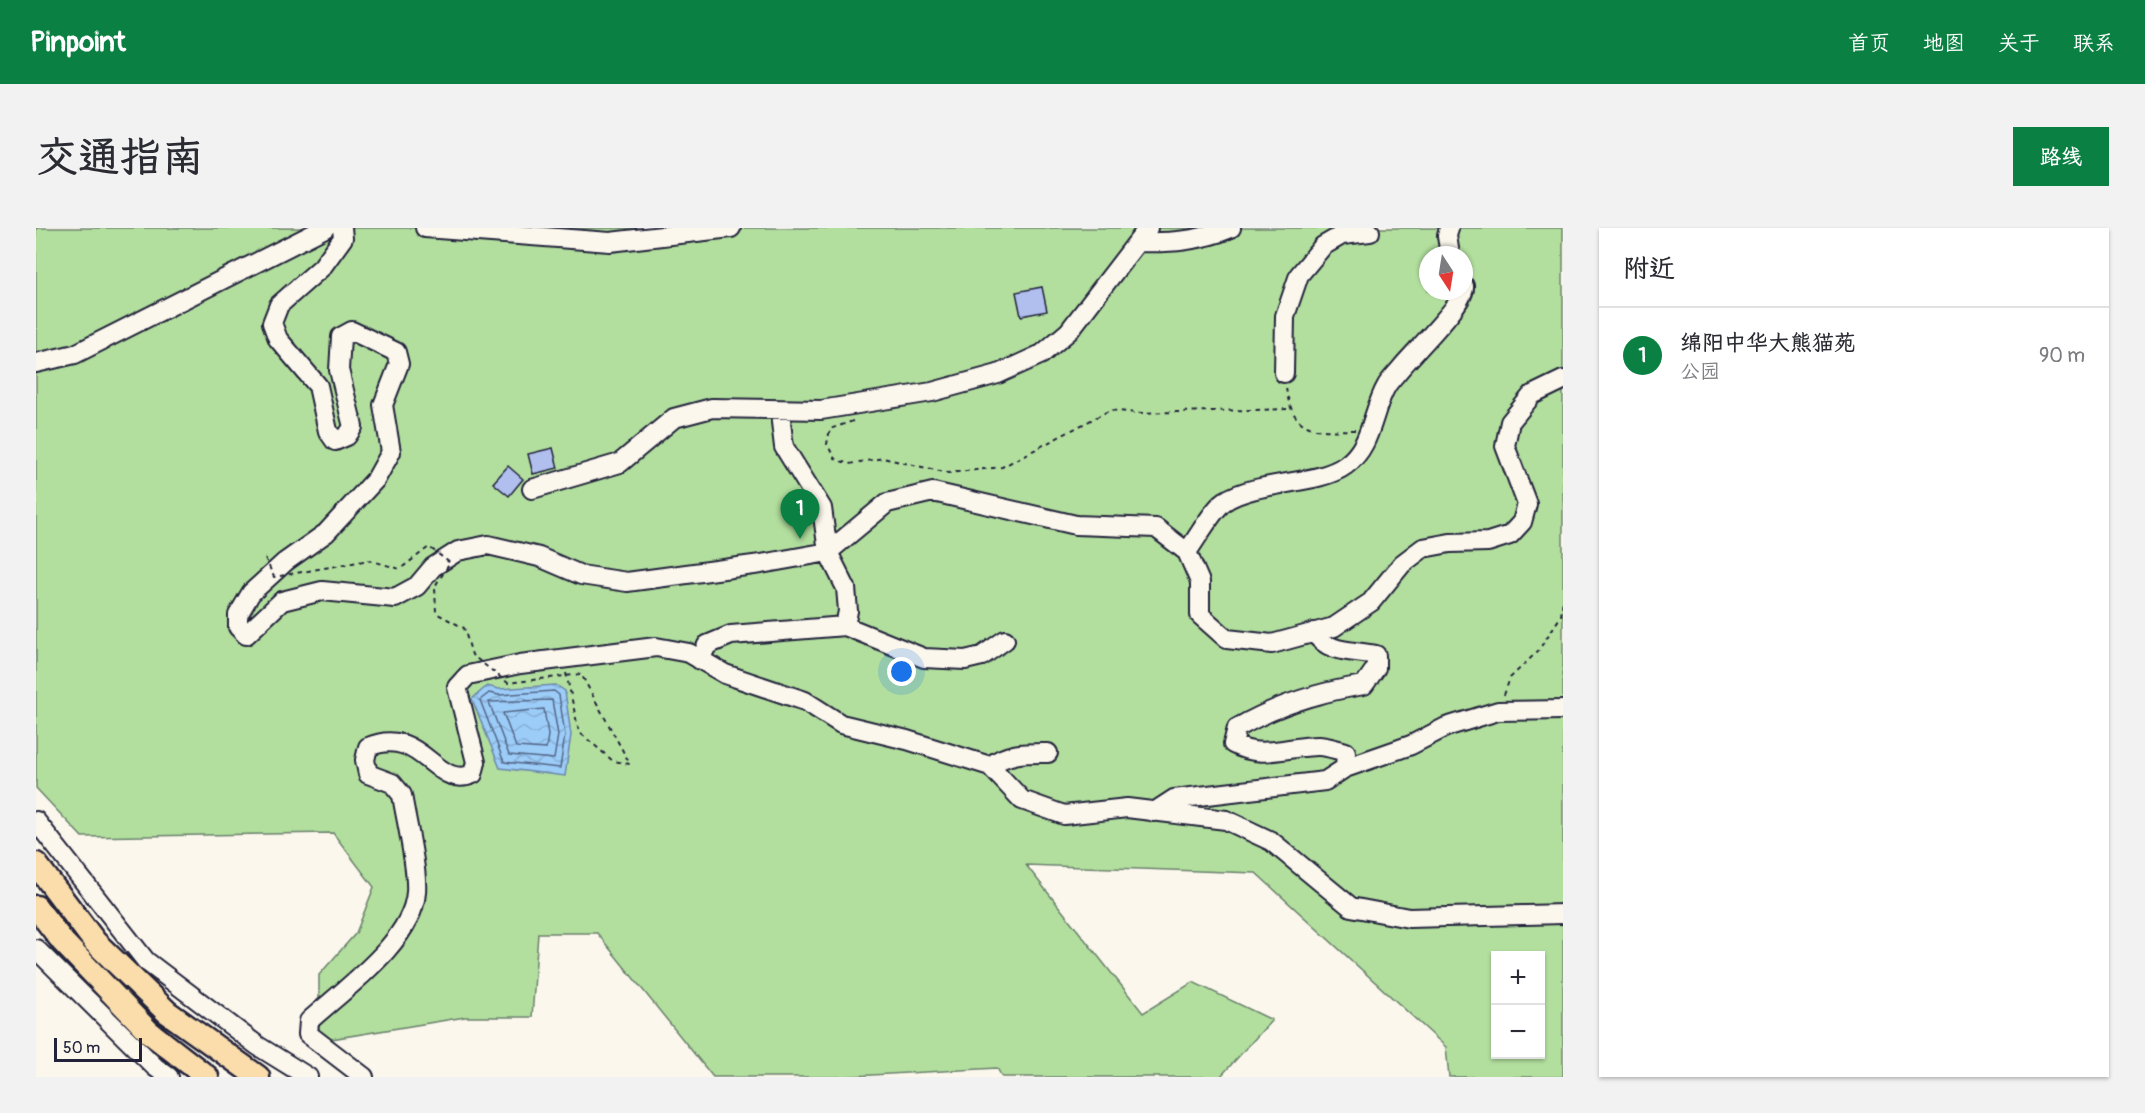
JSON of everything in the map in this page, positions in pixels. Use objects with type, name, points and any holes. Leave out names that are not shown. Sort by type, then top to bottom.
[{"type":"main road","points":[[36,864],[95,942],[167,1012],[258,1077]]},
{"type":"main road","points":[[36,907],[63,942],[149,1032],[207,1077]]},
{"type":"street","points":[[36,363],[75,354],[325,228]]},
{"type":"street","points":[[342,228],[343,238],[322,267],[279,305],[272,323],[278,339],[318,386],[328,431],[335,441],[347,436],[353,426],[339,370],[341,337],[352,331],[396,352],[399,364],[383,405],[391,452],[376,479],[326,533],[285,562],[251,593],[238,615],[238,627],[246,635],[257,628],[282,601],[322,591],[394,598],[417,586],[433,567],[458,551],[488,545],[539,557],[581,575],[627,582],[761,564],[828,552],[886,503],[933,492],[1076,525],[1156,528],[1186,552],[1200,582],[1200,615],[1227,639],[1272,644],[1334,627],[1371,602],[1402,564],[1423,548],[1450,543],[1488,542],[1510,535],[1522,522],[1527,504],[1505,446],[1510,422],[1532,395],[1563,380]]},
{"type":"street","points":[[425,228],[610,242],[731,228]]},
{"type":"street","points":[[532,489],[620,463],[674,418],[712,408],[821,410],[932,392],[998,374],[1042,354],[1069,332],[1143,235],[1178,243],[1214,235],[1231,228]]},
{"type":"street","points":[[1449,228],[1447,236],[1449,246]]},
{"type":"street","points":[[1284,373],[1285,316],[1299,275],[1323,246],[1342,235],[1370,232]]},
{"type":"street","points":[[1186,552],[1224,502],[1276,484],[1332,473],[1358,456],[1386,386],[1459,300]]},
{"type":"street","points":[[784,410],[780,422],[784,447],[822,508],[828,552],[846,588],[848,611],[845,626]]},
{"type":"street","points":[[700,660],[707,645],[731,635],[845,626],[924,658],[965,660],[982,656],[1005,640]]},
{"type":"street","points":[[1314,632],[1321,643],[1339,651],[1376,655],[1376,668],[1364,685],[1309,696],[1260,715],[1237,728],[1233,744],[1246,752],[1286,751],[1318,746],[1346,752],[1345,768]]},
{"type":"street","points":[[364,1077],[308,1034],[309,1021],[391,945],[412,915],[417,890],[402,795],[392,783],[368,774],[365,760],[368,747],[381,741],[402,742],[450,776],[462,779],[473,774],[476,762],[457,687],[468,675],[520,664],[656,647],[689,653],[725,674],[804,701],[842,724],[907,740],[990,766],[1022,800],[1064,815],[1127,808],[1226,820],[1271,841],[1351,907],[1409,918],[1563,914]]},
{"type":"street","points":[[1154,812],[1174,799],[1325,781],[1345,768],[1411,745],[1446,727],[1498,711],[1563,710]]},
{"type":"street","points":[[990,766],[1000,758],[1019,752],[1048,753]]},
{"type":"street","points":[[36,821],[146,961],[258,1046],[308,1077]]},
{"type":"street","points":[[36,949],[155,1067],[169,1077]]},
{"type":"path","points":[[1284,373],[1289,409],[1298,423],[1311,429],[1370,429]]},
{"type":"path","points":[[862,419],[830,429],[827,444],[835,459],[849,464],[883,458],[948,473],[1002,467],[1110,410],[1137,413],[1289,409]]},
{"type":"path","points":[[264,558],[274,577],[369,560],[400,569],[429,547],[450,563],[435,586],[436,613],[464,628],[472,655],[508,683],[581,674],[630,764],[613,761],[579,732],[562,659]]},
{"type":"path","points":[[1498,711],[1510,678],[1538,651],[1561,616],[1563,598]]},
{"type":"green space","points":[[36,228],[1563,228],[1563,1077],[1449,1077],[1446,1047],[1256,873],[1026,865],[1143,1013],[1193,982],[1272,1020],[1220,1077],[1002,1077],[997,1068],[835,1077],[713,1077],[597,933],[538,933],[532,1017],[465,1017],[319,1041],[319,975],[356,933],[374,887],[333,833],[82,837],[36,788]]},
{"type":"water","points":[[556,685],[565,691],[571,735],[565,776],[500,768],[472,699],[487,686],[499,689]]},
{"type":"building","points":[[1042,287],[1047,311],[1021,316],[1016,292]]},
{"type":"building","points":[[553,448],[558,468],[533,474],[528,454]]},
{"type":"building","points":[[508,466],[523,479],[509,496],[493,483]]},
{"type":"place","name":"绵阳中华大熊猫苑","points":[[800,539]]}]
